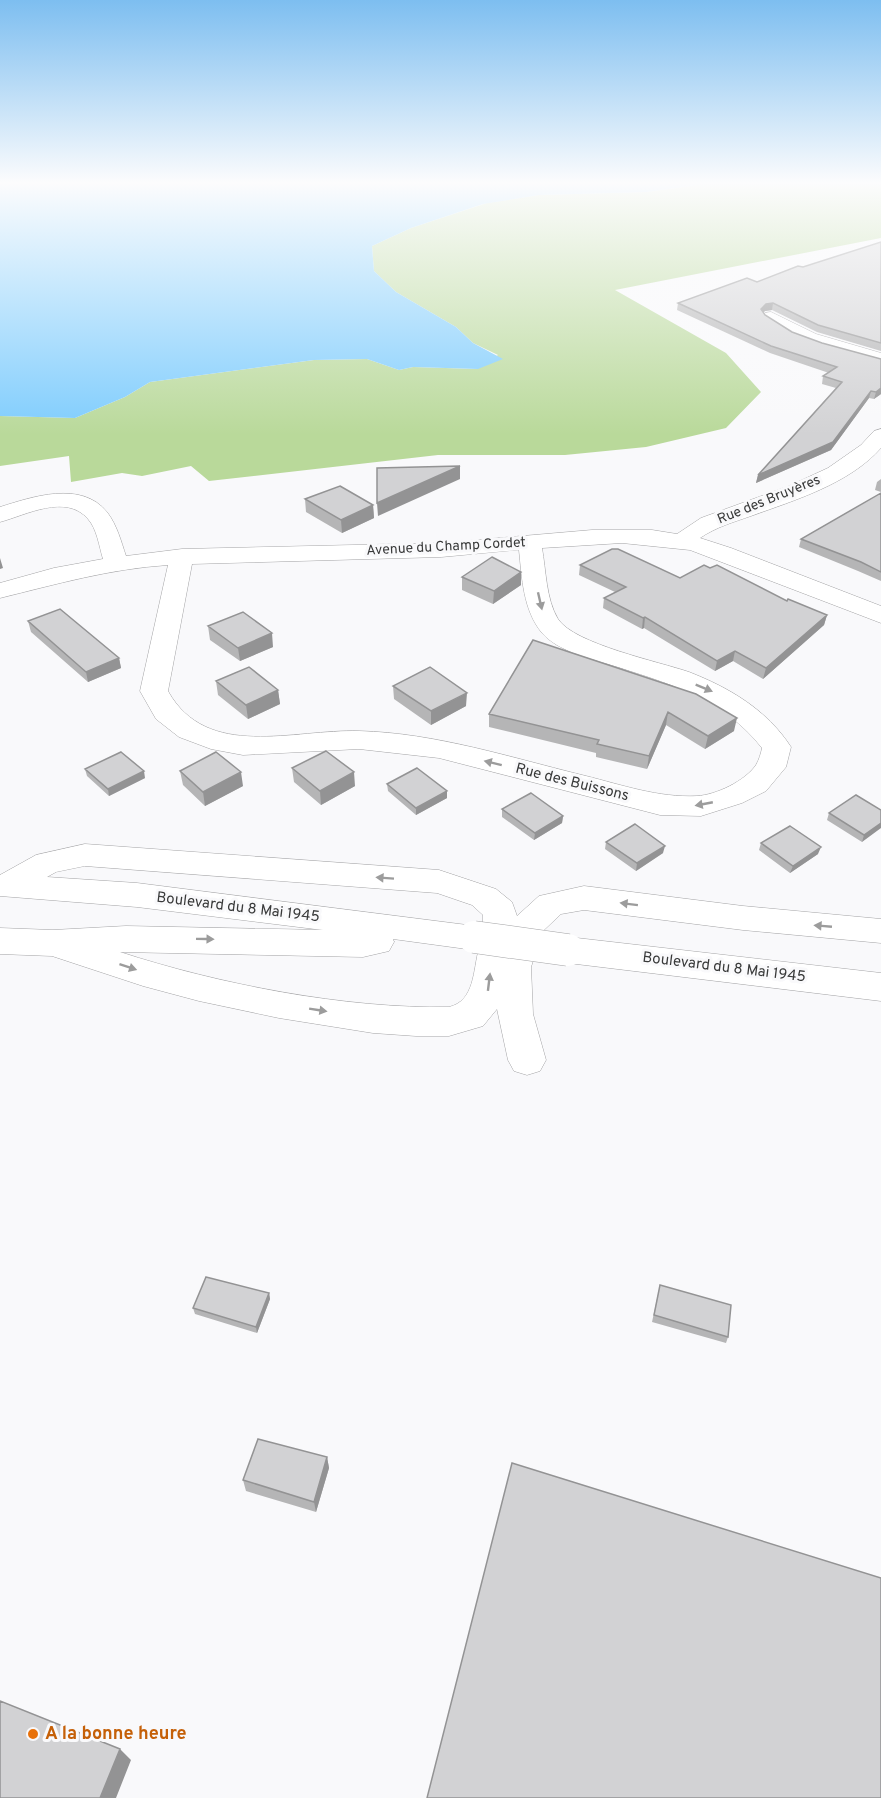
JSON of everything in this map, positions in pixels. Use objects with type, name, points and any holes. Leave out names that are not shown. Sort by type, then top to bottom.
[{"type":"street","points":[[771,317],[805,336],[881,359]]},
{"type":"street","name":"Rue des Bruyères","points":[[683,541],[689,534],[725,517],[780,497],[827,476],[874,445],[881,435]]},
{"type":"street","points":[[0,515],[60,500],[90,508],[99,517],[117,563]]},
{"type":"street","name":"Avenue du Champ Cordet","points":[[0,591],[117,563],[182,556],[440,550],[602,536],[683,541],[727,555],[881,615]]},
{"type":"street","name":"Rue des Buissons","points":[[182,556],[154,691],[166,713],[189,731],[212,740],[243,746],[359,740],[439,749],[660,805],[701,806],[731,796],[755,784],[771,767],[777,747],[765,730],[748,713],[720,695],[574,644],[550,627],[542,611],[530,543]]},
{"type":"street","points":[[3,885],[47,863],[85,855],[439,882],[484,897],[500,910],[501,923],[488,993],[481,1007],[468,1017],[451,1023],[353,1016],[242,998],[172,981],[53,943]]},
{"type":"street","name":"Boulevard du 8 Mai 1945","points":[[3,885],[137,895],[881,987]]},
{"type":"street","points":[[527,1060],[515,1014],[514,967],[528,925],[550,904],[584,898],[743,918],[881,931]]},
{"type":"street","points":[[0,941],[53,943],[126,939],[363,944],[412,937],[474,937]]},
{"type":"green space","points":[[374,267],[733,267],[615,290],[726,353],[761,392],[726,428],[646,447],[565,455],[438,455],[209,481],[191,466],[142,476],[122,473],[71,482],[69,456],[0,466],[0,416],[75,418],[125,397],[150,382],[314,360],[367,359],[399,370],[413,367],[477,369],[498,355],[473,343],[456,327],[396,292],[374,271]]},
{"type":"water","points":[[0,267],[374,267],[374,271],[396,292],[456,327],[473,343],[503,359],[478,369],[413,367],[399,370],[367,359],[314,360],[150,382],[125,397],[75,418],[0,416]]},
{"type":"building","points":[[796,267],[881,267],[881,343],[818,325],[773,303],[766,304],[761,309],[765,315],[792,332],[822,343],[881,359],[881,388],[876,392],[871,391],[833,442],[758,475],[842,382],[823,376],[837,367],[771,346],[678,303],[747,278],[757,282]]},
{"type":"building","points":[[460,466],[377,503],[377,468]]},
{"type":"building","points":[[340,486],[373,505],[341,520],[305,499]]},
{"type":"building","points":[[881,493],[881,572],[801,539]]},
{"type":"building","points":[[612,549],[618,549],[680,578],[704,565],[710,568],[717,565],[787,601],[788,599],[827,615],[766,668],[735,651],[717,661],[645,617],[604,598],[626,587],[580,565]]},
{"type":"building","points":[[492,557],[521,572],[494,591],[462,577]]},
{"type":"building","points":[[60,609],[119,658],[86,672],[28,621]]},
{"type":"building","points":[[243,612],[272,633],[238,648],[208,626]]},
{"type":"building","points":[[533,640],[696,694],[737,718],[708,736],[668,712],[649,756],[597,744],[599,740],[489,714]]},
{"type":"building","points":[[249,667],[278,690],[246,705],[216,681]]},
{"type":"building","points":[[430,667],[467,693],[431,711],[393,686]]},
{"type":"building","points":[[326,751],[354,772],[320,791],[292,768]]},
{"type":"building","points":[[121,752],[144,771],[108,789],[85,769]]},
{"type":"building","points":[[216,752],[241,772],[203,792],[180,771]]},
{"type":"building","points":[[417,768],[447,791],[416,808],[387,784]]},
{"type":"building","points":[[531,793],[563,816],[535,833],[502,809]]},
{"type":"building","points":[[856,795],[881,810],[881,823],[864,835],[829,813]]},
{"type":"building","points":[[635,824],[665,846],[637,863],[606,842]]},
{"type":"building","points":[[790,826],[821,847],[793,866],[761,843]]},
{"type":"building","points":[[206,1277],[269,1293],[256,1327],[193,1308]]},
{"type":"building","points":[[660,1285],[731,1305],[728,1337],[654,1315]]},
{"type":"building","points":[[258,1439],[327,1457],[314,1502],[243,1480]]},
{"type":"building","points":[[512,1463],[881,1578],[881,1798],[427,1798]]},
{"type":"building","name":"A la bonne heure","points":[[0,1701],[120,1749],[100,1798],[0,1798]]},
{"type":"place","name":"A la bonne heure","points":[[33,1734]]}]
